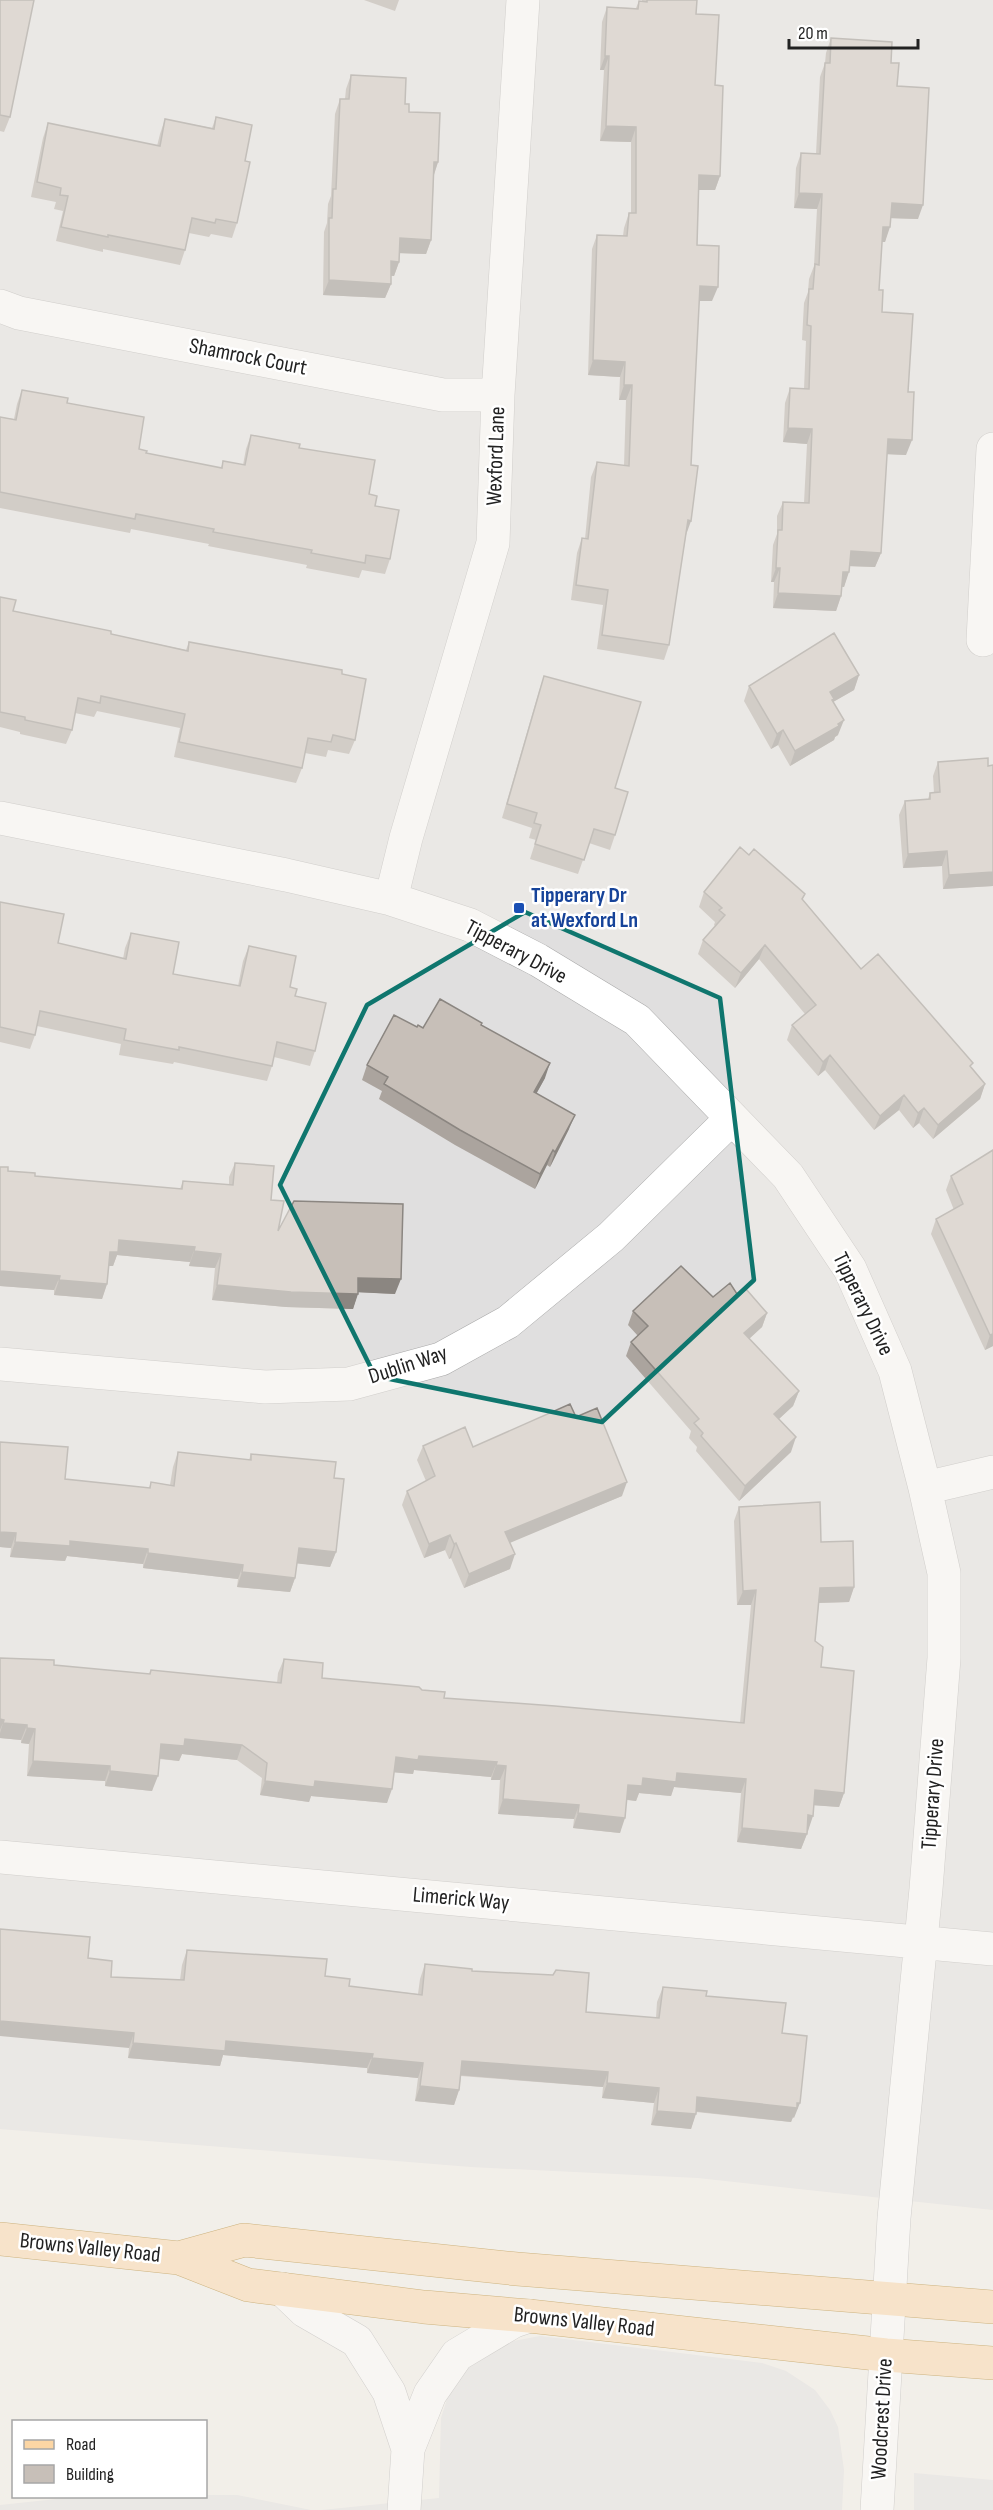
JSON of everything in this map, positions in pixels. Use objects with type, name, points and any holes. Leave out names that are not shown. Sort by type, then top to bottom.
[{"type":"main road","name":"Browns Valley Road","points":[[0,2239],[179,2258],[248,2285],[424,2307],[529,2316],[888,2327],[993,2307]]},
{"type":"main road","name":"Browns Valley Road","points":[[179,2258],[244,2240],[518,2269],[888,2327],[993,2363]]},
{"type":"street","name":"Wexford Lane","points":[[392,899],[406,838],[493,543],[498,395],[523,0]]},
{"type":"street","name":"Shamrock Court","points":[[0,306],[19,313],[443,395],[498,395]]},
{"type":"street","points":[[983,640],[993,449]]},
{"type":"street","name":"Tipperary Drive","points":[[0,818],[286,875],[392,899],[470,925],[537,960],[637,1020],[788,1176],[850,1269],[895,1371],[944,1573],[944,1658],[921,1941],[894,2218],[888,2327]]},
{"type":"street","name":"Dublin Way","points":[[0,1364],[265,1387],[349,1383],[441,1359],[508,1322],[611,1237],[732,1118]]},
{"type":"street","points":[[925,1488],[993,1472]]},
{"type":"street","name":"Limerick Way","points":[[0,1857],[993,1949]]},
{"type":"street","points":[[282,2289],[305,2311],[357,2341],[389,2392],[408,2449]]},
{"type":"street","points":[[404,2510],[408,2449],[430,2394],[458,2355],[514,2321],[529,2316]]},
{"type":"street","name":"Woodcrest Drive","points":[[877,2510],[888,2327]]},
{"type":"highlighted area","points":[[525,912],[720,998],[754,1280],[602,1422],[375,1376],[280,1185],[367,1005]]},
{"type":"shaded area","points":[[0,0],[993,0],[993,2210],[698,2178],[471,2167],[0,2129]]},
{"type":"shaded area","points":[[540,2336],[762,2363],[786,2371],[815,2390],[830,2410],[838,2427],[844,2470],[842,2510],[322,2510],[439,2498],[441,2418],[449,2393],[470,2366],[502,2343]]},
{"type":"shaded area","points":[[914,2473],[993,2480],[993,2510],[914,2510]]},
{"type":"shaded area","points":[[207,2495],[237,2495],[311,2510],[0,2510],[0,2505],[66,2498],[207,2498]]},
{"type":"building","points":[[0,0],[34,0],[10,117],[0,115]]},
{"type":"building","points":[[647,0],[697,0],[696,14],[719,15],[715,85],[723,86],[720,176],[699,175],[697,245],[719,246],[718,287],[700,286],[691,465],[698,466],[691,521],[688,520],[669,645],[602,635],[608,590],[576,585],[582,538],[588,539],[597,462],[629,466],[632,385],[624,385],[625,362],[593,360],[597,235],[627,236],[629,213],[636,213],[636,127],[606,126],[609,56],[605,56],[607,7],[638,9],[639,1],[647,2]]},
{"type":"building","points":[[831,38],[892,42],[891,63],[899,63],[897,86],[929,88],[923,205],[892,203],[890,227],[883,227],[879,290],[883,290],[882,312],[913,314],[908,392],[914,392],[912,440],[888,439],[881,553],[851,551],[849,572],[843,572],[841,596],[778,593],[780,568],[776,568],[778,530],[782,530],[783,502],[809,503],[812,429],[788,428],[790,388],[809,389],[811,326],[807,325],[809,289],[813,289],[815,264],[819,265],[822,194],[799,193],[801,153],[820,154],[825,63],[830,63]]},
{"type":"building","points":[[351,75],[406,78],[405,104],[409,104],[409,112],[440,113],[438,162],[434,162],[431,240],[400,238],[399,262],[391,261],[391,284],[329,280],[329,218],[332,218],[333,189],[336,189],[340,99],[349,99]]},
{"type":"building","points":[[216,117],[252,125],[245,161],[250,162],[237,223],[216,219],[215,223],[192,218],[185,250],[61,227],[68,196],[60,195],[61,188],[37,182],[48,123],[160,146],[165,119],[214,129]]},
{"type":"building","points":[[22,390],[68,398],[67,403],[144,417],[139,449],[147,451],[146,453],[222,468],[223,461],[245,465],[251,435],[300,444],[299,448],[375,460],[369,494],[377,496],[375,506],[399,510],[390,559],[366,555],[365,563],[311,553],[312,550],[213,532],[214,529],[136,514],[135,519],[0,492],[0,417],[16,420]]},
{"type":"building","points":[[0,597],[16,600],[13,611],[111,631],[111,634],[188,651],[189,642],[342,670],[342,674],[366,679],[355,740],[333,735],[331,742],[308,738],[302,768],[179,742],[185,714],[101,696],[100,703],[78,698],[72,730],[0,712]]},
{"type":"building","points":[[834,633],[859,675],[830,692],[844,720],[838,724],[839,726],[795,751],[783,730],[777,734],[749,686]]},
{"type":"building","points":[[544,676],[641,702],[615,788],[628,792],[615,835],[594,829],[584,860],[535,844],[541,825],[534,823],[537,813],[507,804]]},
{"type":"building","points":[[988,758],[988,766],[993,765],[993,872],[949,875],[947,851],[908,854],[905,801],[930,799],[930,793],[940,792],[938,762]]},
{"type":"building","points":[[740,847],[749,855],[754,849],[805,894],[802,899],[861,969],[878,954],[973,1063],[970,1066],[985,1084],[938,1125],[924,1108],[918,1113],[904,1095],[880,1116],[830,1055],[823,1062],[792,1025],[816,1005],[765,945],[741,973],[703,940],[725,915],[719,910],[722,908],[704,892]]},
{"type":"building","points":[[0,902],[64,914],[58,943],[126,959],[131,933],[179,942],[173,974],[240,986],[249,946],[296,956],[290,987],[297,989],[295,996],[326,1003],[315,1051],[277,1042],[272,1066],[179,1047],[179,1050],[124,1040],[126,1029],[40,1011],[35,1035],[0,1027]]},
{"type":"building","points":[[440,999],[482,1023],[481,1025],[550,1063],[534,1092],[575,1115],[540,1174],[460,1130],[384,1084],[388,1077],[367,1065],[394,1015],[423,1028]]},
{"type":"building","points":[[993,1150],[993,1334],[990,1335],[936,1219],[963,1204],[951,1176]]},
{"type":"building","points":[[235,1163],[274,1166],[271,1200],[284,1201],[278,1231],[294,1201],[403,1204],[401,1279],[358,1278],[358,1294],[291,1292],[217,1285],[221,1254],[194,1251],[195,1247],[119,1240],[118,1252],[110,1252],[107,1284],[59,1280],[60,1276],[0,1271],[0,1167],[8,1167],[8,1171],[35,1173],[35,1176],[182,1189],[183,1181],[233,1185]]},
{"type":"building","points":[[681,1266],[713,1297],[730,1283],[737,1294],[746,1289],[767,1313],[744,1333],[799,1391],[774,1414],[796,1437],[745,1486],[701,1436],[703,1433],[694,1423],[699,1419],[631,1342],[648,1326],[633,1311]]},
{"type":"building","points":[[570,1404],[576,1417],[597,1408],[627,1482],[505,1532],[515,1554],[469,1574],[456,1543],[454,1544],[450,1535],[429,1544],[407,1491],[435,1476],[423,1446],[465,1427],[473,1447]]},
{"type":"building","points":[[0,1442],[68,1447],[65,1479],[150,1488],[151,1482],[174,1486],[178,1452],[251,1460],[251,1454],[336,1462],[334,1478],[344,1479],[336,1552],[299,1548],[295,1578],[242,1572],[243,1565],[148,1553],[148,1549],[70,1541],[70,1546],[15,1542],[16,1533],[0,1532]]},
{"type":"building","points":[[820,1502],[821,1542],[853,1541],[854,1587],[820,1588],[815,1641],[823,1647],[821,1667],[854,1671],[844,1793],[815,1790],[813,1816],[808,1815],[807,1834],[742,1828],[746,1779],[677,1773],[676,1782],[643,1778],[642,1786],[628,1785],[625,1818],[578,1813],[579,1805],[503,1799],[506,1766],[496,1765],[497,1762],[419,1756],[418,1760],[396,1757],[392,1789],[315,1781],[314,1787],[265,1781],[267,1763],[242,1745],[185,1739],[184,1746],[161,1744],[158,1776],[110,1771],[110,1766],[33,1761],[35,1729],[27,1728],[27,1725],[3,1723],[4,1720],[0,1719],[0,1658],[54,1660],[54,1665],[150,1674],[151,1670],[281,1683],[284,1659],[323,1663],[322,1678],[419,1687],[422,1690],[445,1692],[444,1698],[744,1723],[756,1590],[743,1591],[739,1507]]},
{"type":"building","points":[[0,1929],[90,1937],[88,1958],[112,1961],[111,1977],[184,1980],[187,1950],[327,1959],[325,1976],[350,1979],[349,1986],[422,1995],[425,1964],[472,1969],[472,1971],[553,1975],[556,1970],[589,1973],[586,2012],[659,2018],[663,1987],[707,1991],[706,1996],[786,2003],[782,2033],[807,2036],[800,2103],[797,2103],[797,2108],[697,2097],[696,2114],[657,2111],[659,2088],[607,2083],[608,2072],[462,2061],[459,2090],[420,2086],[423,2063],[372,2058],[373,2054],[226,2041],[225,2051],[133,2043],[134,2033],[0,2021]]},
{"type":"place","name":"Tipperary Dr at Wexford Ln","points":[[519,908]]}]
